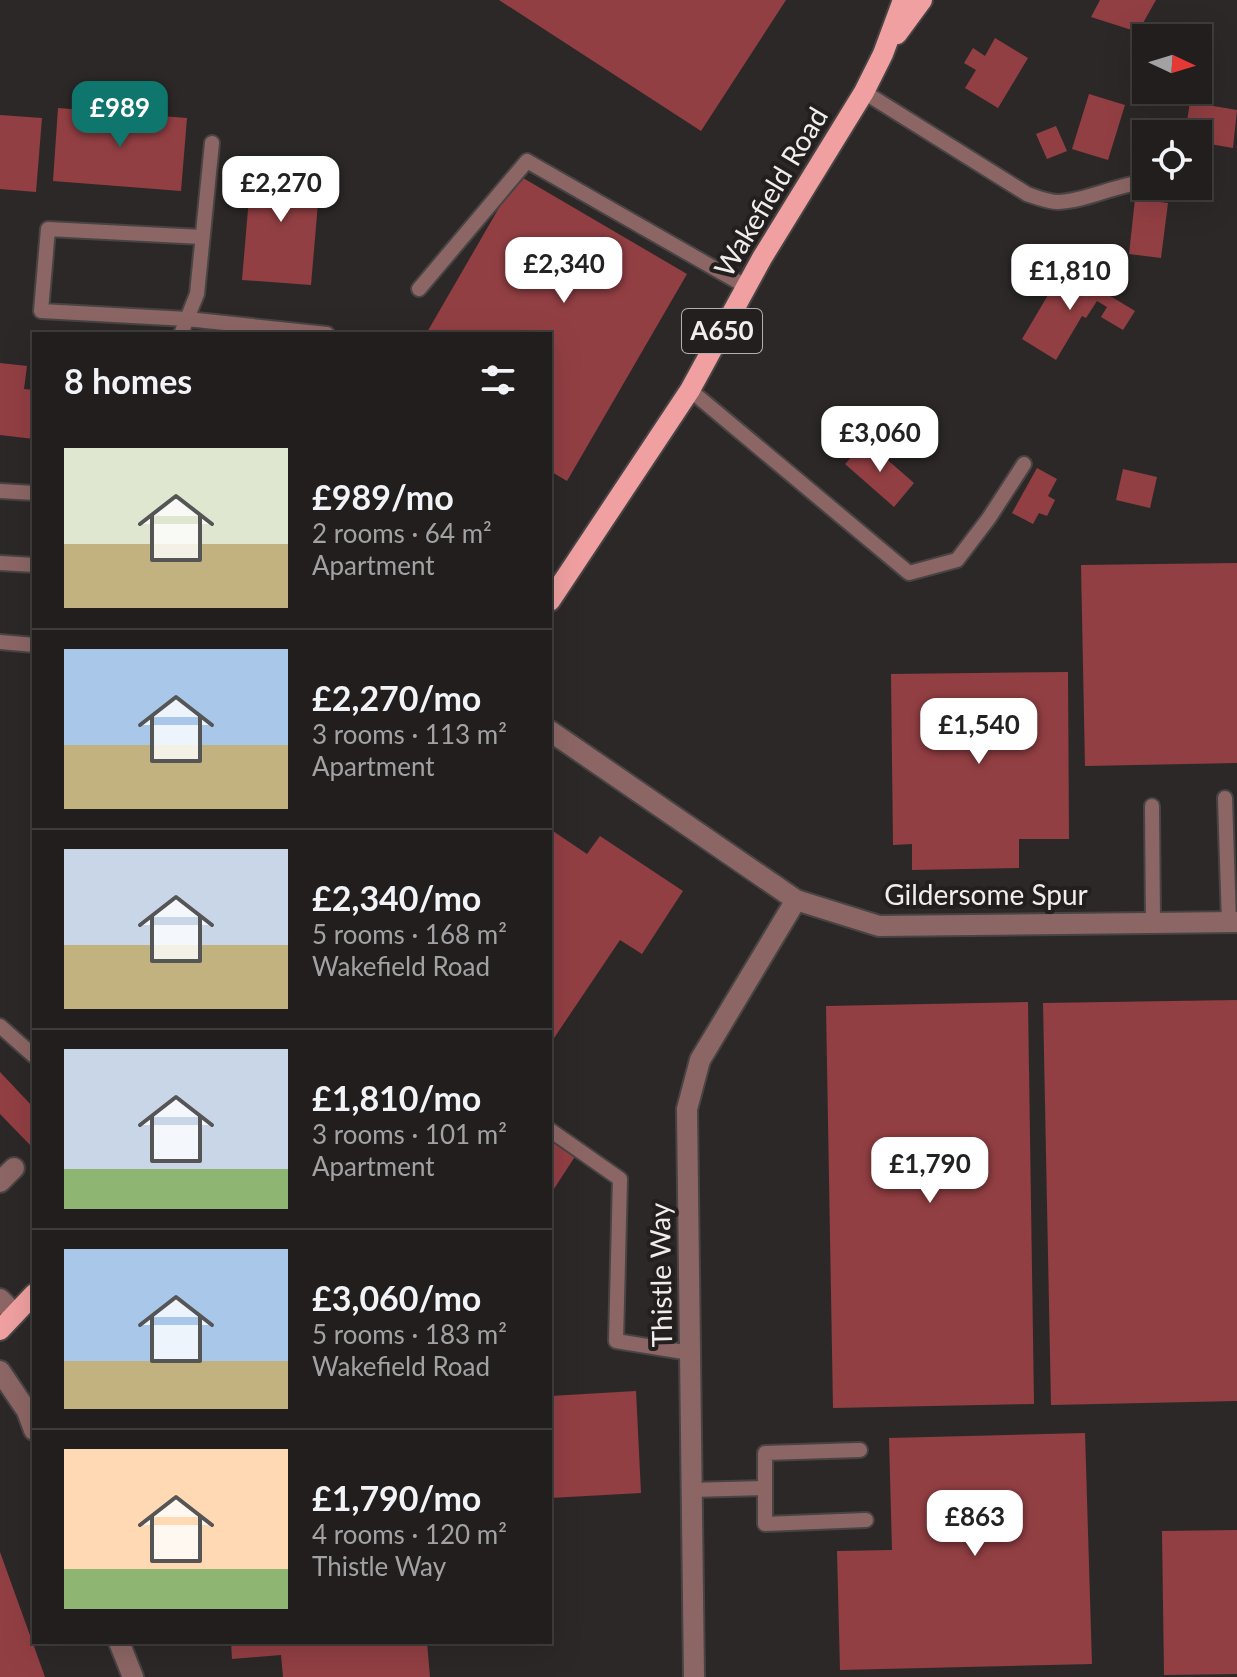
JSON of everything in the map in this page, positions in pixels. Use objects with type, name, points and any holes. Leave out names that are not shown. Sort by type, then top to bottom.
[{"type":"main road","name":"Wakefield Road","points":[[552,598],[690,390],[747,287],[864,92],[883,54],[903,0]]},
{"type":"main road","name":"Wakefield Road","points":[[883,54],[922,0]]},
{"type":"main road","points":[[0,1330],[32,1296]]},
{"type":"street","name":"Gildersome Spur","points":[[552,732],[796,900],[879,926],[1233,922]]},
{"type":"street","name":"Thistle Way","points":[[694,1677],[687,1109],[700,1060],[796,900]]},
{"type":"street","points":[[0,1299],[15,1314]]},
{"type":"street","points":[[0,1371],[27,1411],[32,1425]]},
{"type":"street","points":[[120,1644],[133,1677]]},
{"type":"lane","points":[[864,92],[1027,194],[1056,202],[1132,184]]},
{"type":"lane","points":[[182,332],[197,294],[212,143]]},
{"type":"lane","points":[[419,289],[527,161],[747,287]]},
{"type":"lane","points":[[202,237],[48,229],[41,311],[187,319],[308,332]]},
{"type":"lane","points":[[690,390],[909,573],[957,560],[1024,464]]},
{"type":"lane","points":[[0,491],[32,493]]},
{"type":"lane","points":[[0,563],[32,565]]},
{"type":"lane","points":[[0,642],[32,645]]},
{"type":"lane","points":[[1225,798],[1233,922]]},
{"type":"lane","points":[[1152,806],[1153,923]]},
{"type":"lane","points":[[0,1026],[32,1054]]},
{"type":"lane","points":[[552,1131],[620,1179],[616,1341],[690,1353]]},
{"type":"lane","points":[[860,1450],[765,1453],[765,1524],[866,1520]]},
{"type":"lane","points":[[691,1490],[765,1488]]},
{"type":"building","points":[[499,0],[786,0],[701,131]]},
{"type":"building","points":[[1100,0],[1156,0],[1142,24],[1132,24],[1132,30],[1091,17]]},
{"type":"building","points":[[995,38],[1028,58],[998,108],[965,88],[976,70],[964,63],[973,48],[985,56]]},
{"type":"building","points":[[1089,94],[1125,105],[1108,160],[1072,149]]},
{"type":"building","points":[[1190,104],[1237,110],[1233,148],[1212,144],[1212,120],[1187,120]]},
{"type":"building","points":[[58,108],[187,118],[181,191],[53,181]]},
{"type":"building","points":[[0,115],[42,118],[36,192],[0,189]]},
{"type":"building","points":[[1056,126],[1067,151],[1047,159],[1036,134]]},
{"type":"building","points":[[252,162],[321,168],[311,285],[242,280]]},
{"type":"building","points":[[518,175],[687,274],[567,481],[552,472],[552,332],[427,332]]},
{"type":"building","points":[[1135,200],[1168,203],[1161,258],[1129,254]]},
{"type":"building","points":[[1059,265],[1135,311],[1123,330],[1101,317],[1107,307],[1097,301],[1086,318],[1082,316],[1056,360],[1022,339],[1048,295],[1043,292]]},
{"type":"building","points":[[0,363],[27,366],[24,389],[32,390],[32,439],[0,435]]},
{"type":"building","points":[[866,441],[914,483],[894,507],[845,464]]},
{"type":"building","points":[[1037,468],[1057,479],[1048,496],[1055,500],[1047,516],[1039,513],[1033,524],[1012,513]]},
{"type":"building","points":[[1123,469],[1157,477],[1150,508],[1116,500]]},
{"type":"building","points":[[1237,563],[1237,763],[1085,766],[1081,565]]},
{"type":"building","points":[[1068,672],[1069,839],[1019,839],[1019,868],[912,870],[912,844],[893,845],[891,674]]},
{"type":"building","points":[[552,830],[587,854],[600,836],[683,891],[642,954],[620,940],[552,1041]]},
{"type":"building","points":[[1237,1000],[1237,1401],[1051,1405],[1043,1003]]},
{"type":"building","points":[[1028,1002],[1034,1404],[833,1408],[826,1006]]},
{"type":"building","points":[[0,1072],[32,1106],[32,1144],[30,1145],[0,1114]]},
{"type":"building","points":[[552,1139],[576,1155],[552,1192]]},
{"type":"building","points":[[636,1391],[641,1493],[552,1498],[552,1396]]},
{"type":"building","points":[[1085,1433],[1092,1664],[840,1670],[837,1551],[892,1550],[889,1438]]},
{"type":"building","points":[[1237,1530],[1237,1674],[1164,1675],[1162,1531]]},
{"type":"building","points":[[0,1552],[45,1677],[0,1677]]},
{"type":"building","points":[[231,1644],[427,1644],[430,1677],[283,1677],[281,1655],[232,1659]]}]
